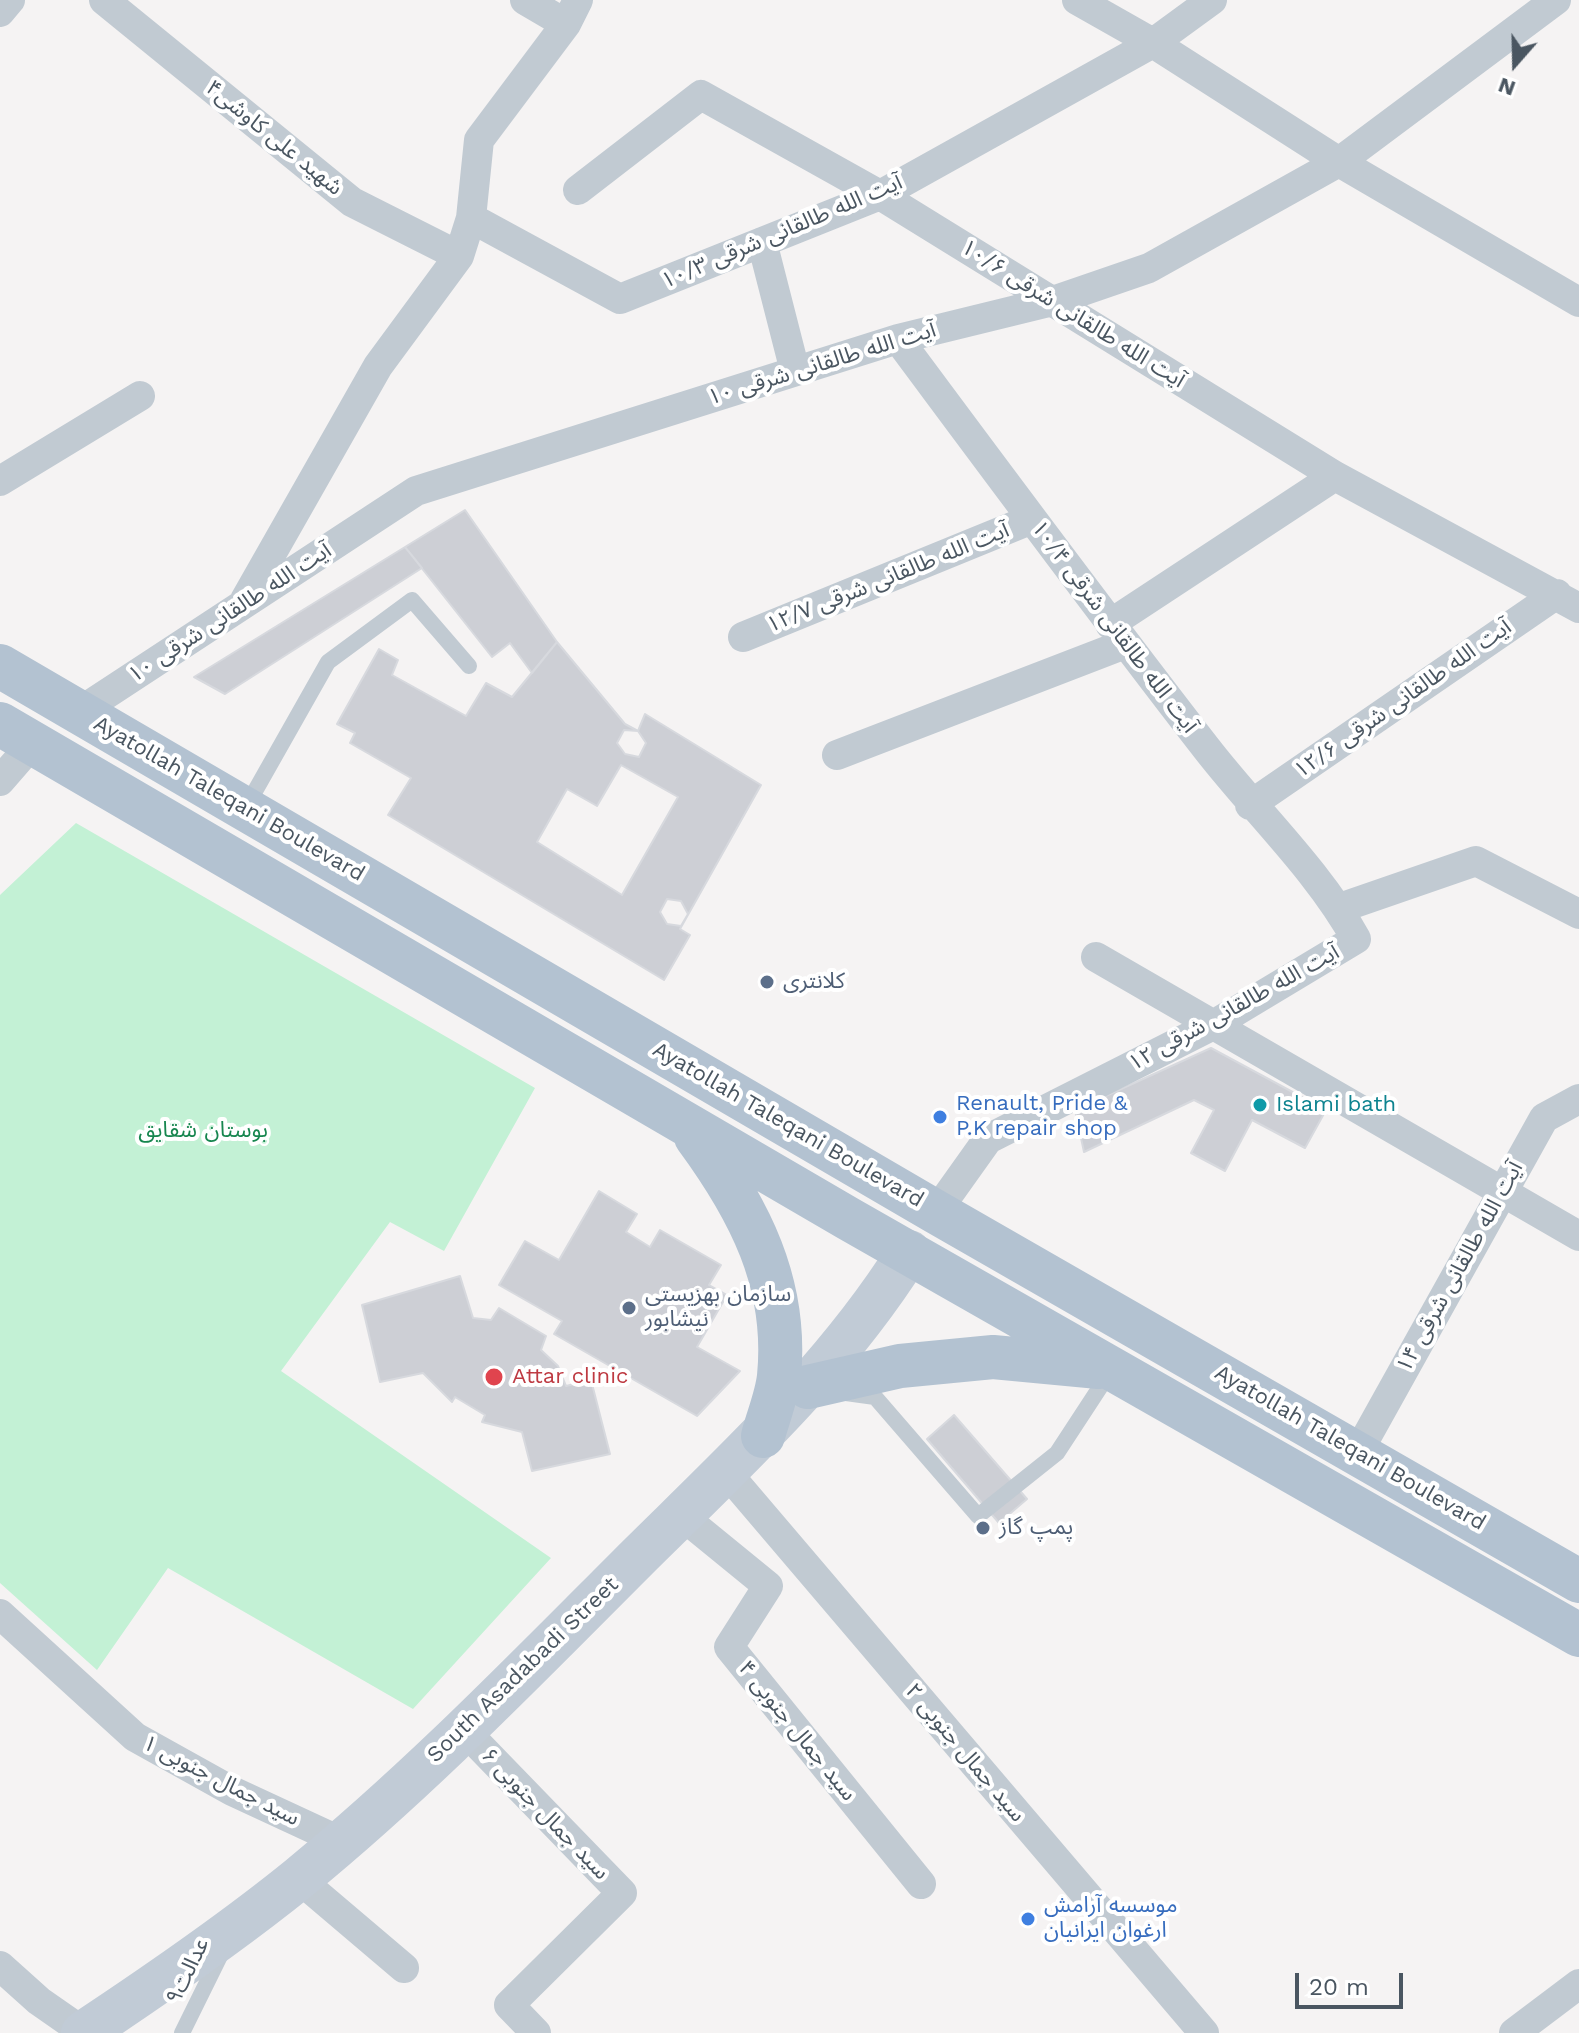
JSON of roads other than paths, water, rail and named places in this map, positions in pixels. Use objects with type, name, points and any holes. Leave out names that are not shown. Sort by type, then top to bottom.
[{"type":"main road","name":"Ayatollah Taleqani Boulevard","points":[[0,666],[936,1212],[1579,1581]]},
{"type":"main road","points":[[16,733],[909,1252],[1579,1635]]},
{"type":"main road","points":[[684,1121],[753,1223],[769,1273],[778,1316],[779,1377],[763,1436]]},
{"type":"main road","points":[[909,1252],[936,1212]]},
{"type":"main road","name":"South Asadabadi Street","points":[[84,2033],[233,1929],[298,1878],[342,1842],[464,1730],[763,1436],[863,1320],[909,1252]]},
{"type":"main road","points":[[808,1387],[900,1366],[993,1357],[1113,1368]]},
{"type":"street","points":[[0,12],[10,0]]},
{"type":"street","name":"شهید علی کاوشی۴","points":[[104,0],[352,202],[459,256]]},
{"type":"street","points":[[242,605],[378,366],[459,256],[471,218],[479,140],[572,12],[525,0]]},
{"type":"street","points":[[1077,0],[1153,43],[1339,162],[1579,302]]},
{"type":"street","points":[[1122,0],[1153,43]]},
{"type":"street","name":"آیت الله طالقانی شرقی ۱۰/۳","points":[[471,218],[620,299],[880,195],[1153,43],[1212,0]]},
{"type":"street","name":"آیت الله طالقانی شرقی ۱۰","points":[[79,712],[416,491],[898,339],[1053,301],[1149,268],[1339,162],[1556,0]]},
{"type":"street","name":"آیت الله طالقانی شرقی ۱۰/۶","points":[[578,190],[701,95],[880,195],[1335,476],[1568,601]]},
{"type":"street","points":[[762,242],[795,371]]},
{"type":"street","name":"آیت الله طالقانی شرقی ۱۰/۴","points":[[898,339],[1250,805],[1340,908]]},
{"type":"street","points":[[0,481],[140,396]]},
{"type":"street","points":[[837,755],[1118,634],[1335,476]]},
{"type":"street","name":"آیت الله طالقانی شرقی ۱۲/۷","points":[[743,637],[1032,519]]},
{"type":"street","name":"آیت الله طالقانی شرقی ۱۲/۶","points":[[1250,805],[1568,601]]},
{"type":"street","points":[[0,781],[16,733]]},
{"type":"street","points":[[1340,908],[1476,861],[1579,914]]},
{"type":"street","name":"آیت الله طالقانی شرقی ۱۲","points":[[936,1212],[988,1139],[1213,1025],[1356,939],[1340,908]]},
{"type":"street","points":[[1096,957],[1579,1236]]},
{"type":"street","name":"آیت الله طالقانی شرقی ۱۴","points":[[1358,1452],[1544,1118],[1579,1099]]},
{"type":"street","name":"سید جمال جنوبی ۲","points":[[727,1473],[1204,2033]]},
{"type":"street","name":"سید جمال جنوبی ۴","points":[[681,1515],[768,1586],[729,1647],[921,1884]]},
{"type":"street","name":"سید جمال جنوبی ۱","points":[[1,1617],[135,1737],[232,1791],[342,1842]]},
{"type":"street","name":"سید جمال جنوبی ۶","points":[[464,1730],[622,1893],[509,2005],[536,2033]]},
{"type":"street","points":[[298,1878],[404,1968]]},
{"type":"street","points":[[0,1966],[39,2001],[84,2033]]},
{"type":"street","points":[[1514,2033],[1579,1984]]},
{"type":"lane","points":[[246,808],[328,662],[412,600],[469,666]]},
{"type":"lane","points":[[808,1387],[875,1397],[978,1516],[1057,1453],[1113,1368]]},
{"type":"lane","name":"عدالت۹","points":[[182,2033],[233,1929]]},
{"type":"place","name":"کلانتری","points":[[767,982]]},
{"type":"place","name":"Islami bath","points":[[1260,1105]]},
{"type":"place","name":"Renault, Pride & P.K repair shop","points":[[940,1117]]},
{"type":"place","name":"سازمان بهزیستی نیشابور","points":[[629,1308]]},
{"type":"place","name":"Attar clinic","points":[[494,1377]]},
{"type":"place","name":"پمپ گاز","points":[[983,1528]]},
{"type":"place","name":"موسسه آرامش ارغوان ایرانیان","points":[[1028,1919]]},
{"type":"park label","name":"بوستان شقایق","points":[[203,1131]]}]
